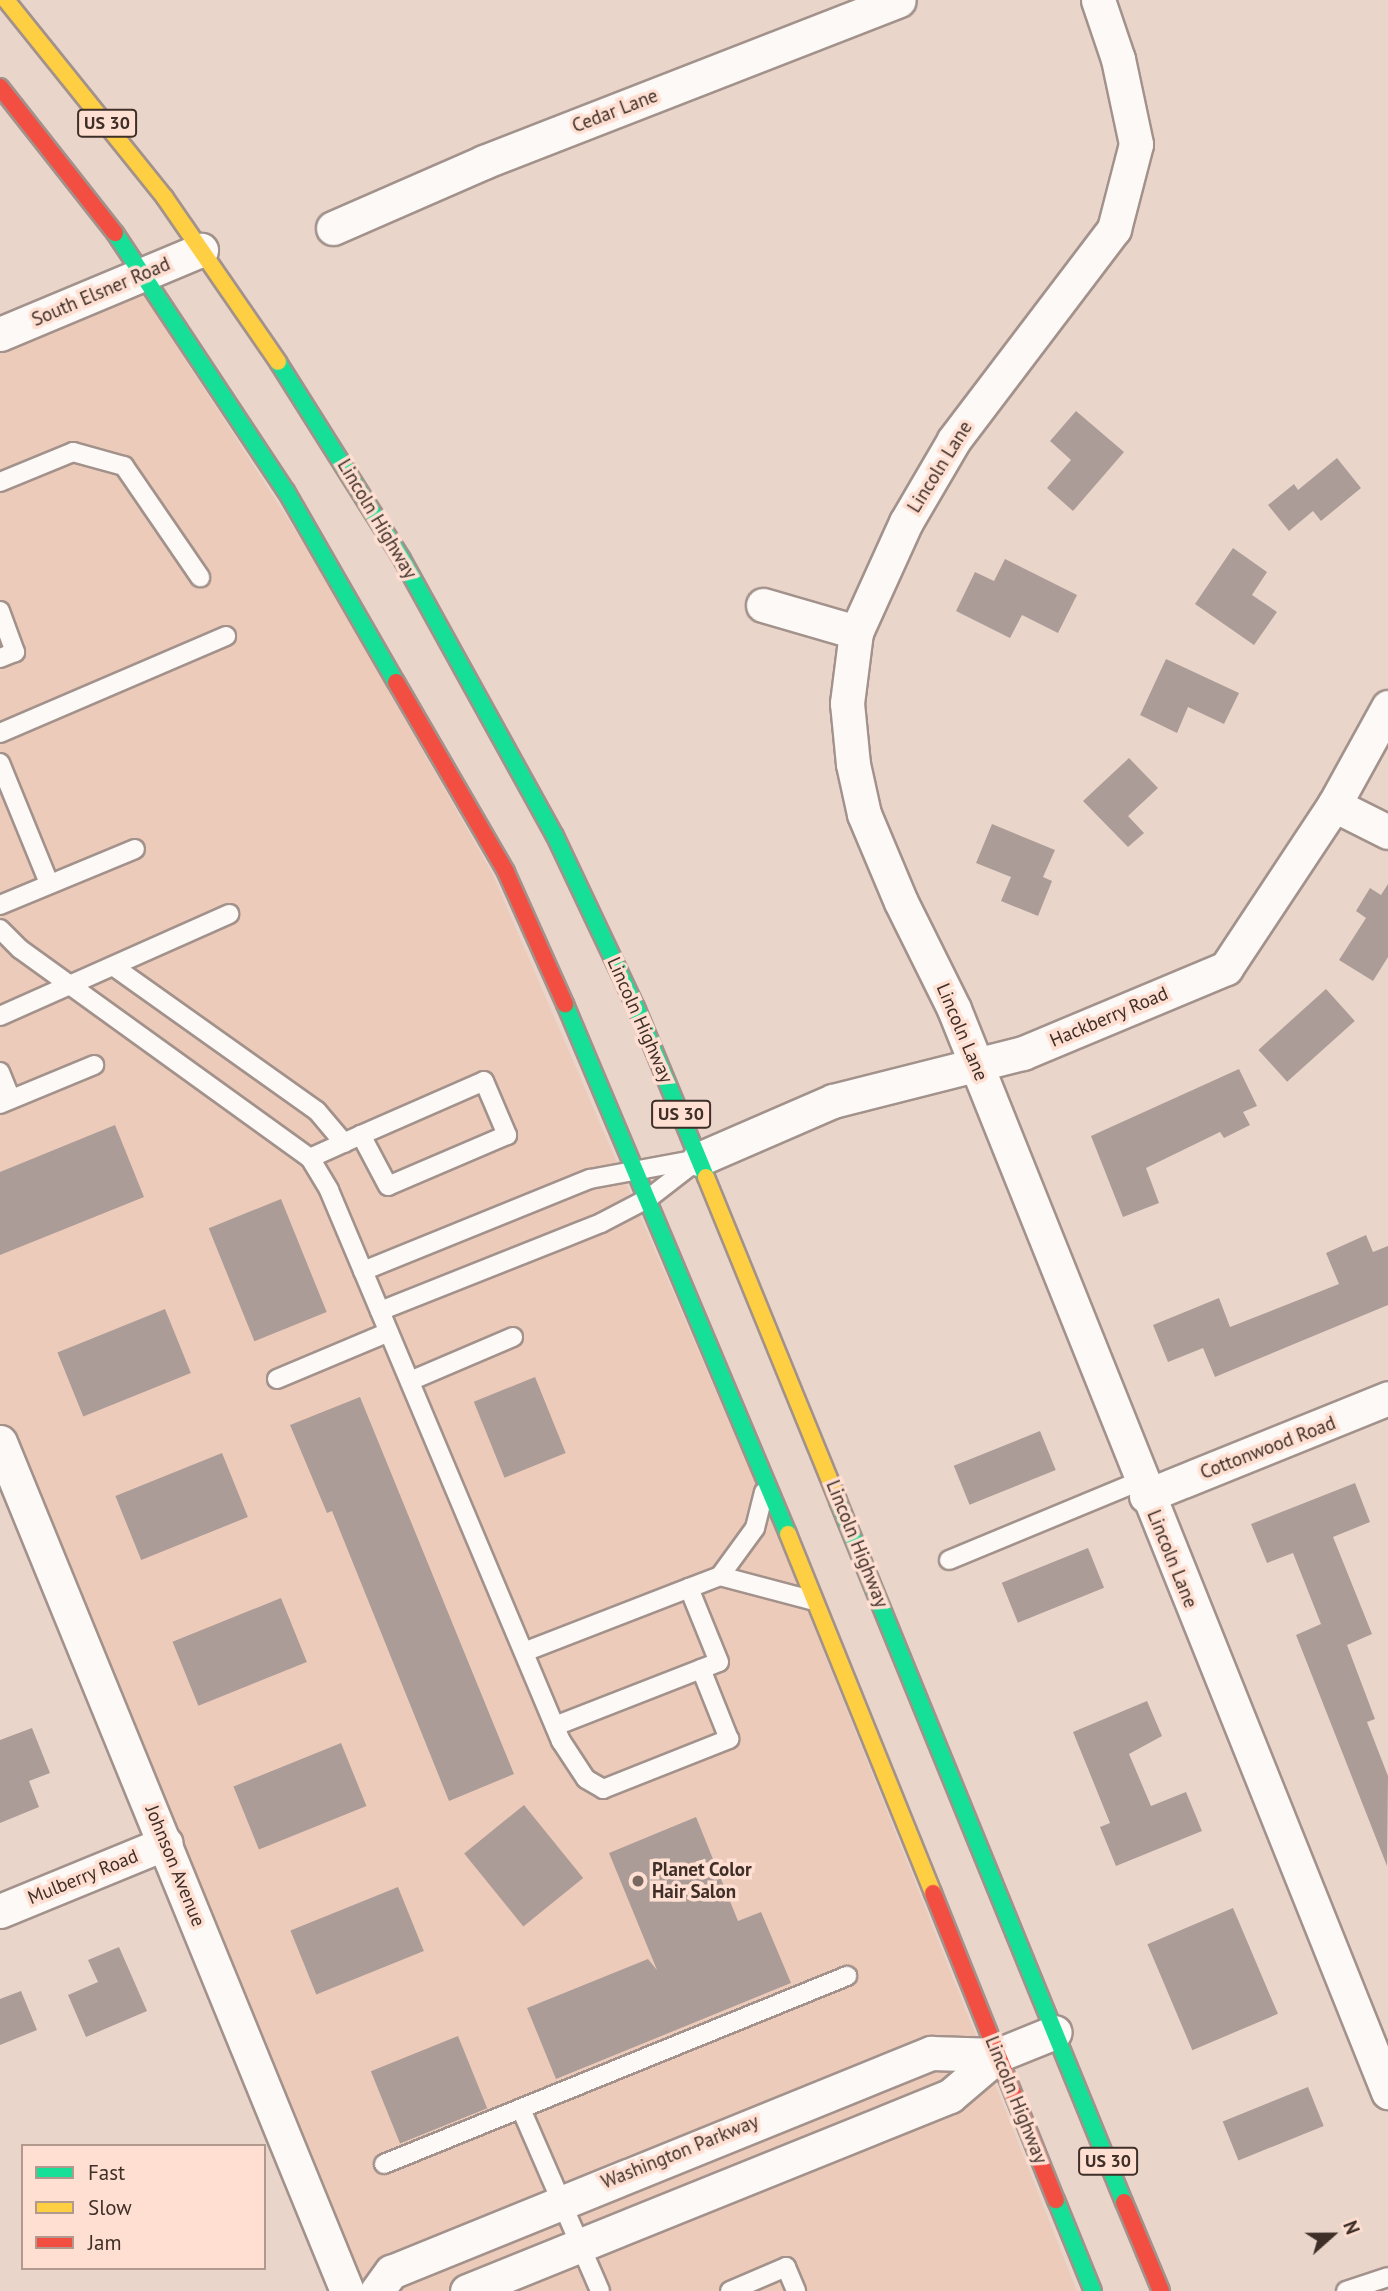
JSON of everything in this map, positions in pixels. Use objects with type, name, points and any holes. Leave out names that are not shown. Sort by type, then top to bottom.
[{"type":"main road","name":"Lincoln Highway","points":[[6,0],[94,106],[201,250],[348,468],[555,836],[636,1007],[699,1158],[1161,2291]]},
{"type":"main road","name":"Lincoln Highway","points":[[0,87],[107,220],[286,491],[506,872],[649,1198],[767,1482],[1093,2291]]},
{"type":"street","name":"Cedar Lane","points":[[333,228],[484,162],[899,0]]},
{"type":"street","name":"Lincoln Lane","points":[[1098,0],[1118,59],[1136,144],[1114,229],[954,440],[906,522],[856,632],[847,703],[864,814],[977,1067],[1143,1489],[1388,2092]]},
{"type":"street","name":"South Elsner Road","points":[[0,334],[201,250]]},
{"type":"street","points":[[763,605],[856,632]]},
{"type":"street","name":"Hackberry Road","points":[[699,1158],[834,1101],[977,1067],[1023,1053],[1226,968],[1334,805],[1388,707]]},
{"type":"street","points":[[1334,805],[1388,832]]},
{"type":"street","name":"Cottonwood Road","points":[[1143,1489],[1388,1398]]},
{"type":"street","name":"Johnson Avenue","points":[[0,1442],[347,2291]]},
{"type":"street","name":"Mulberry Road","points":[[0,1912],[166,1843]]},
{"type":"street","name":"Washington Parkway","points":[[467,2291],[950,2096],[998,2055],[1055,2032]]},
{"type":"street","name":"Washington Parkway","points":[[377,2291],[391,2272],[558,2201],[931,2053],[998,2055]]},
{"type":"lane","points":[[0,482],[73,452],[124,466],[200,577]]},
{"type":"lane","points":[[0,611],[15,652],[0,658]]},
{"type":"lane","points":[[0,733],[226,636]]},
{"type":"lane","points":[[0,763],[49,883]]},
{"type":"lane","points":[[0,905],[135,849]]},
{"type":"lane","points":[[0,1016],[229,914]]},
{"type":"lane","points":[[0,929],[71,985],[310,1158],[329,1190],[555,1726],[586,1779],[603,1789],[729,1739],[701,1669]]},
{"type":"lane","points":[[113,966],[317,1111],[344,1143]]},
{"type":"lane","points":[[0,1072],[6,1101],[94,1065]]},
{"type":"lane","points":[[310,1158],[361,1135],[484,1081],[508,1135],[388,1186],[361,1135]]},
{"type":"lane","points":[[363,1271],[590,1179],[699,1158]]},
{"type":"lane","points":[[380,1311],[601,1223],[649,1198],[699,1158]]},
{"type":"lane","points":[[277,1378],[389,1332]]},
{"type":"lane","points":[[410,1381],[513,1337]]},
{"type":"lane","points":[[720,1576],[755,1528],[767,1482]]},
{"type":"lane","points":[[949,1560],[1143,1489]]},
{"type":"lane","points":[[524,1652],[720,1576],[781,1588],[816,1601]]},
{"type":"lane","points":[[555,1726],[719,1662],[688,1588]]},
{"type":"lane","points":[[384,2164],[847,1976]]},
{"type":"lane","points":[[521,2109],[576,2245],[600,2291]]},
{"type":"lane","points":[[730,2291],[786,2267],[796,2291]]},
{"type":"lane","points":[[1346,2291],[1388,2277]]},
{"type":"shaded area","points":[[139,288],[315,561],[492,873],[774,1526],[1077,2291],[334,2291],[0,1457],[0,347]]},
{"type":"building","points":[[1076,411],[1124,452],[1073,511],[1047,488],[1071,460],[1050,441]]},
{"type":"building","points":[[1337,458],[1361,488],[1321,521],[1313,511],[1289,531],[1268,505],[1294,484],[1298,490]]},
{"type":"building","points":[[1233,548],[1267,572],[1252,595],[1277,612],[1254,645],[1195,604]]},
{"type":"building","points":[[1005,559],[1077,595],[1058,633],[1022,615],[1010,638],[956,611],[975,572],[994,581]]},
{"type":"building","points":[[1166,659],[1239,693],[1224,724],[1188,707],[1177,733],[1140,715]]},
{"type":"building","points":[[1129,758],[1158,788],[1128,816],[1144,833],[1128,847],[1083,801]]},
{"type":"building","points":[[992,824],[1055,850],[1043,877],[1052,881],[1038,916],[1001,901],[1011,877],[976,863]]},
{"type":"building","points":[[1388,884],[1388,957],[1373,981],[1339,960],[1366,918],[1356,911],[1370,888],[1381,895]]},
{"type":"building","points":[[1326,989],[1355,1021],[1287,1082],[1258,1050]]},
{"type":"building","points":[[1239,1069],[1257,1106],[1243,1112],[1250,1125],[1224,1138],[1220,1132],[1146,1168],[1159,1203],[1123,1217],[1091,1136]]},
{"type":"building","points":[[115,1125],[144,1197],[0,1255],[0,1172]]},
{"type":"building","points":[[281,1199],[327,1312],[254,1341],[209,1228]]},
{"type":"building","points":[[1366,1235],[1373,1252],[1388,1246],[1388,1305],[1215,1377],[1203,1348],[1168,1362],[1153,1325],[1219,1298],[1230,1327],[1339,1284],[1326,1253]]},
{"type":"building","points":[[165,1309],[191,1373],[83,1416],[57,1352]]},
{"type":"building","points":[[535,1377],[566,1453],[505,1478],[474,1402]]},
{"type":"building","points":[[360,1397],[514,1774],[449,1801],[332,1511],[327,1513],[290,1425]]},
{"type":"building","points":[[1040,1431],[1056,1470],[970,1505],[954,1466]]},
{"type":"building","points":[[222,1453],[248,1517],[141,1560],[115,1496]]},
{"type":"building","points":[[1355,1483],[1370,1522],[1333,1537],[1372,1634],[1347,1645],[1375,1719],[1367,1722],[1388,1776],[1387,1866],[1296,1635],[1321,1624],[1293,1553],[1267,1563],[1251,1524]]},
{"type":"building","points":[[1088,1548],[1104,1588],[1018,1623],[1002,1583]]},
{"type":"building","points":[[281,1598],[307,1662],[198,1706],[173,1642]]},
{"type":"building","points":[[1147,1701],[1162,1736],[1129,1754],[1151,1806],[1186,1792],[1202,1831],[1116,1866],[1100,1827],[1110,1823],[1073,1732]]},
{"type":"building","points":[[32,1728],[50,1773],[29,1781],[39,1807],[0,1823],[0,1740]]},
{"type":"building","points":[[341,1743],[366,1806],[259,1850],[233,1786]]},
{"type":"building","points":[[524,1805],[583,1878],[523,1927],[464,1853]]},
{"type":"building","points":[[696,1817],[738,1921],[761,1912],[791,1983],[556,2079],[527,2008],[648,1959],[657,1970],[609,1853]]},
{"type":"building","points":[[398,1887],[424,1951],[316,1994],[290,1930]]},
{"type":"building","points":[[1233,1908],[1278,2014],[1192,2050],[1147,1944]]},
{"type":"building","points":[[119,1947],[147,2011],[86,2037],[68,1995],[98,1982],[88,1960]]},
{"type":"building","points":[[21,1991],[37,2030],[0,2045],[0,1999]]},
{"type":"building","points":[[458,2036],[487,2108],[400,2144],[371,2071]]},
{"type":"building","points":[[1308,2087],[1324,2126],[1238,2160],[1223,2121]]},
{"type":"traffic: fast","points":[[115,233],[286,491],[396,682]]},
{"type":"traffic: fast","points":[[278,362],[402,559],[555,836],[636,1007],[706,1177]]},
{"type":"traffic: fast","points":[[565,1004],[788,1534]]},
{"type":"traffic: fast","points":[[838,1501],[1124,2202]]},
{"type":"traffic: fast","points":[[1056,2200],[1093,2291]]},
{"type":"traffic: slow","points":[[6,0],[165,198],[278,362]]},
{"type":"traffic: slow","points":[[706,1177],[838,1501]]},
{"type":"traffic: slow","points":[[788,1534],[933,1893]]},
{"type":"traffic: jam","points":[[0,87],[115,233]]},
{"type":"traffic: jam","points":[[396,682],[506,872],[565,1004]]},
{"type":"traffic: jam","points":[[933,1893],[1056,2200]]},
{"type":"traffic: jam","points":[[1124,2202],[1161,2291]]},
{"type":"place","name":"Planet Color Hair Salon","points":[[638,1881]]}]
